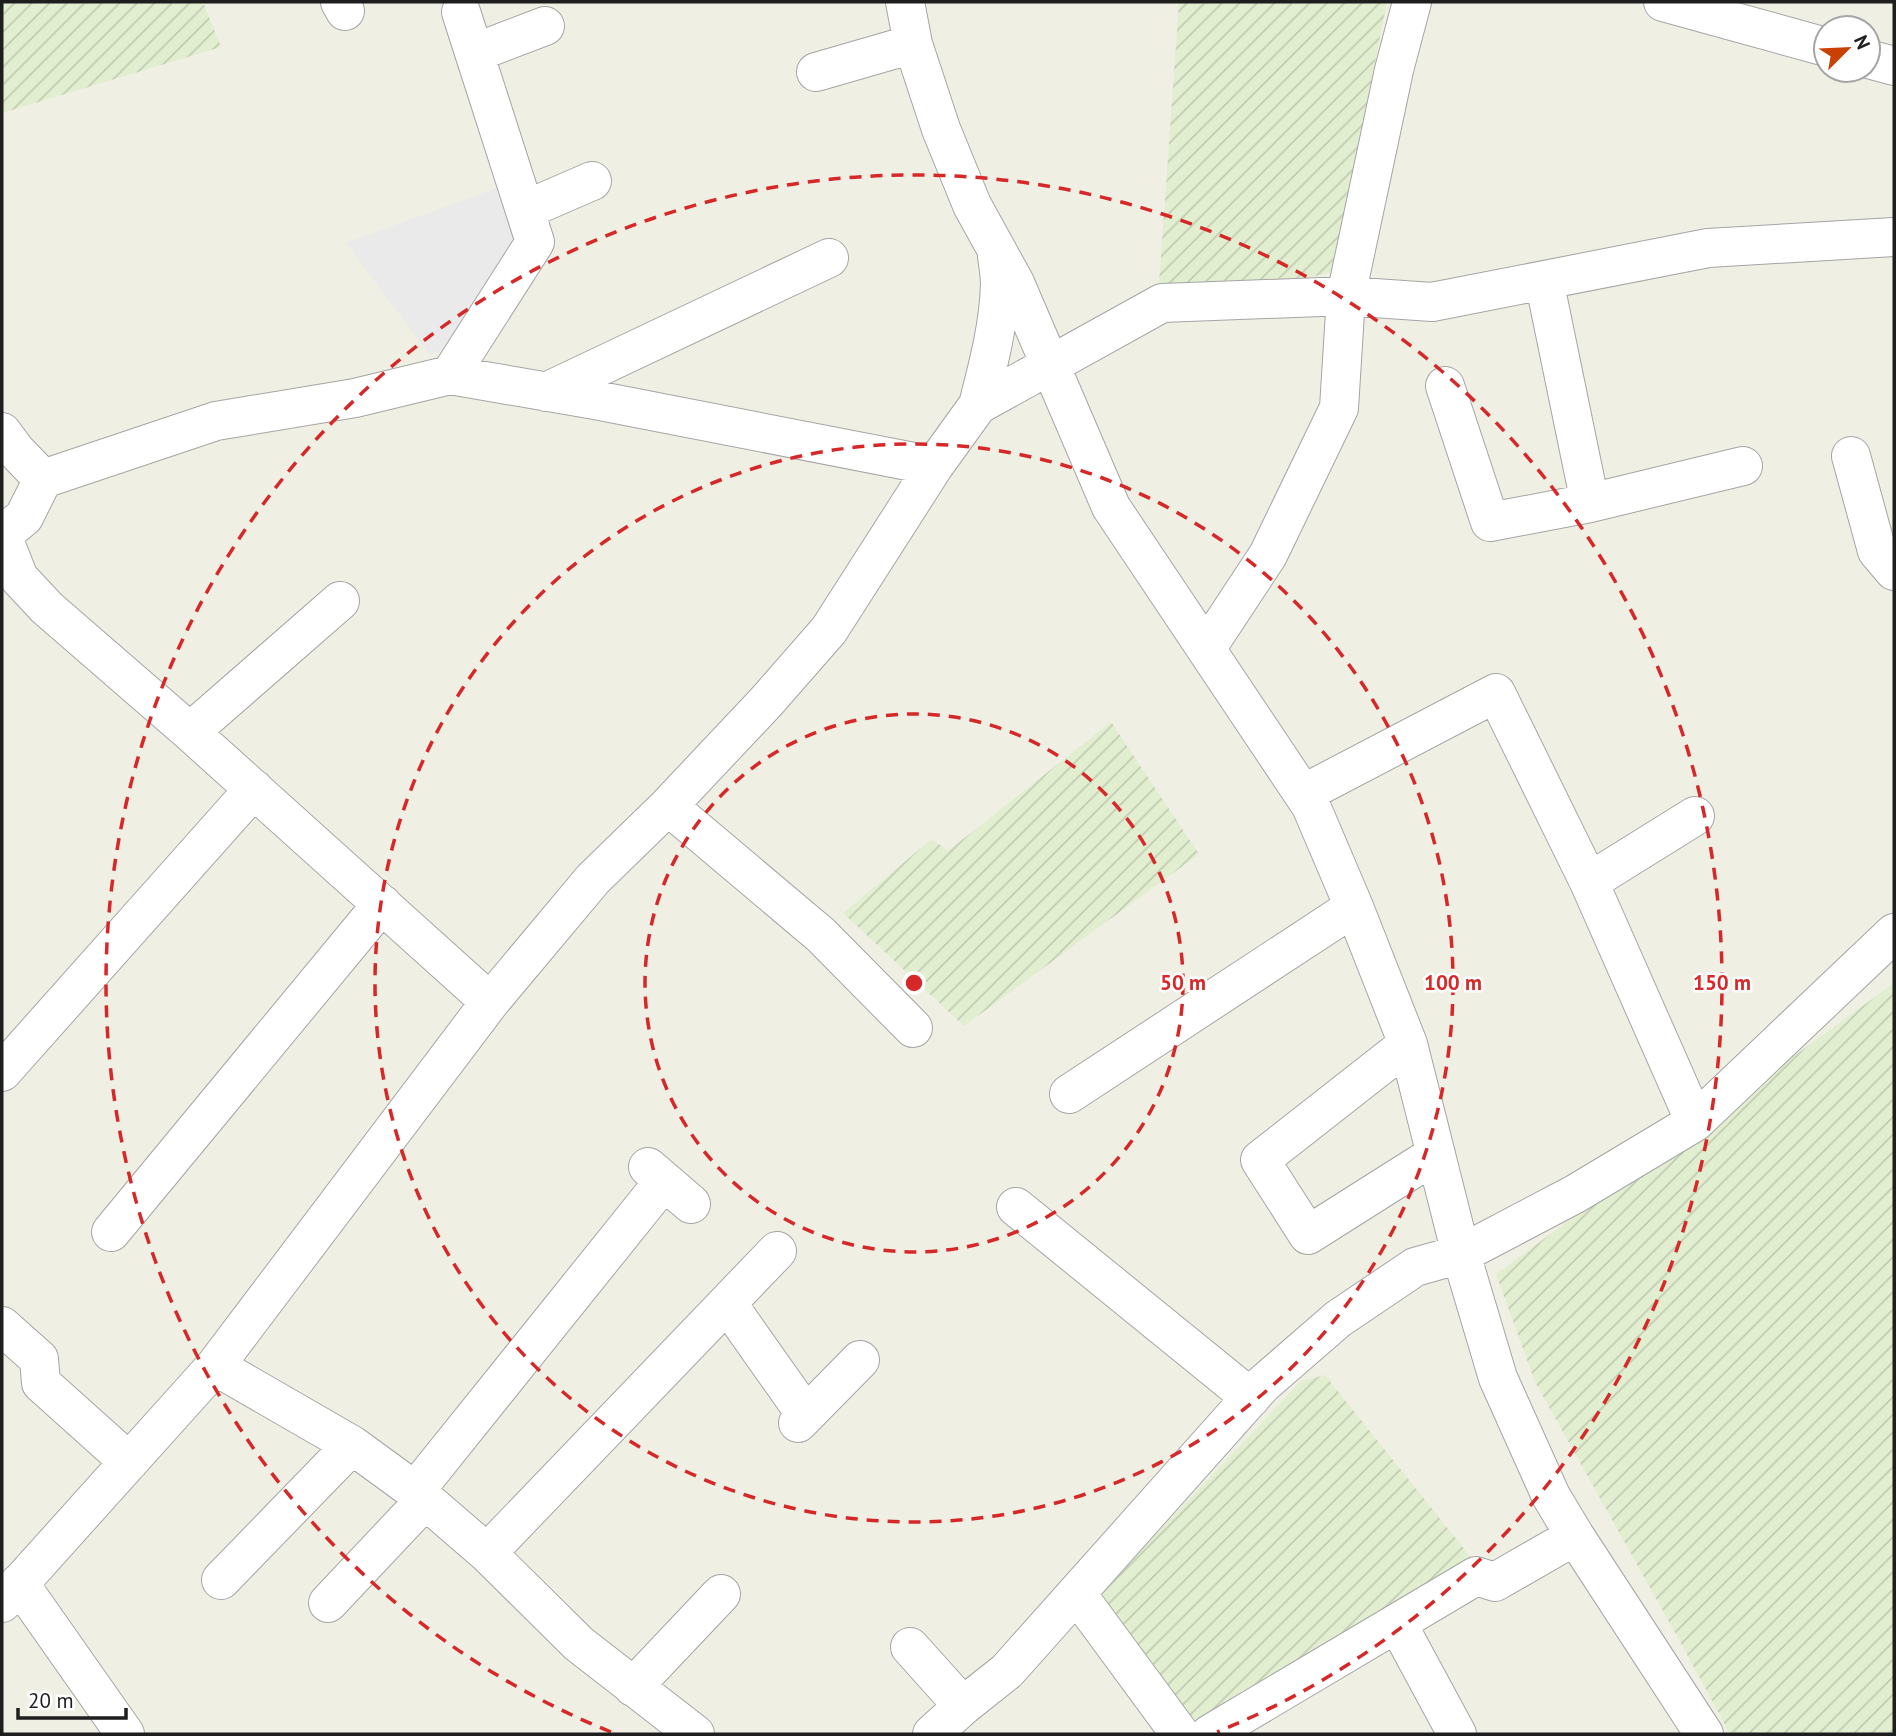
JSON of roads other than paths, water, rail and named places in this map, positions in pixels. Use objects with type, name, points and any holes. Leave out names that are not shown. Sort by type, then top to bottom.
[{"type":"street","points":[[905,2],[913,44],[946,141],[972,205],[1015,283],[1111,507],[1311,806],[1409,1044],[1461,1254],[1498,1378],[1550,1496],[1704,1734]]},
{"type":"street","points":[[1206,649],[1268,555],[1339,408],[1346,296],[1394,70],[1412,2]]},
{"type":"street","points":[[1663,2],[1812,43]]},
{"type":"street","points":[[450,375],[535,242],[461,12]]},
{"type":"street","points":[[474,53],[545,26]]},
{"type":"street","points":[[816,72],[913,44]]},
{"type":"street","points":[[525,210],[592,181]]},
{"type":"street","points":[[978,405],[1162,303],[1346,296],[1432,302],[1708,248],[1894,237]]},
{"type":"street","points":[[125,1734],[10,1593],[215,1366],[490,1002],[593,879],[668,806],[766,702],[829,630],[934,466],[978,405],[989,366],[1000,283],[995,247]]},
{"type":"street","points":[[546,392],[830,258]]},
{"type":"street","points":[[1544,280],[1590,503]]},
{"type":"street","points":[[490,1002],[38,598],[19,578],[2,535],[24,517],[43,480],[216,421],[355,398],[450,375],[595,400],[934,466]]},
{"type":"street","points":[[1445,386],[1490,522],[1590,503],[1743,466]]},
{"type":"street","points":[[2,432],[43,480]]},
{"type":"street","points":[[1851,456],[1877,551],[1894,571]]},
{"type":"street","points":[[190,732],[340,601]]},
{"type":"street","points":[[1303,794],[1496,693],[1589,882],[1695,1122]]},
{"type":"street","points":[[2,1072],[254,789]]},
{"type":"street","points":[[668,806],[821,935],[913,1028]]},
{"type":"street","points":[[1589,882],[1695,816]]},
{"type":"street","points":[[111,1232],[382,904]]},
{"type":"street","points":[[1069,1094],[1354,907]]},
{"type":"street","points":[[932,1734],[1007,1671],[1262,1385],[1349,1311],[1415,1267],[1461,1254],[1575,1194],[1695,1122],[1894,933]]},
{"type":"street","points":[[1409,1044],[1260,1160],[1308,1235],[1436,1154]]},
{"type":"street","points":[[328,1603],[420,1495],[668,1184]]},
{"type":"street","points":[[1016,1207],[1251,1398]]},
{"type":"street","points":[[487,1553],[777,1251]]},
{"type":"street","points":[[727,1303],[802,1419],[860,1360]]},
{"type":"street","points":[[2,1326],[38,1359],[41,1383],[129,1462]]},
{"type":"street","points":[[215,1366],[352,1445],[420,1495],[487,1553],[579,1644],[695,1734]]},
{"type":"street","points":[[221,1580],[352,1445]]},
{"type":"street","points":[[1210,1734],[1476,1576],[1495,1582],[1574,1536]]},
{"type":"street","points":[[633,1686],[721,1594]]},
{"type":"street","points":[[1077,1594],[1180,1734]]},
{"type":"street","points":[[1397,1623],[1457,1734]]},
{"type":"street","points":[[910,1647],[963,1706]]}]
